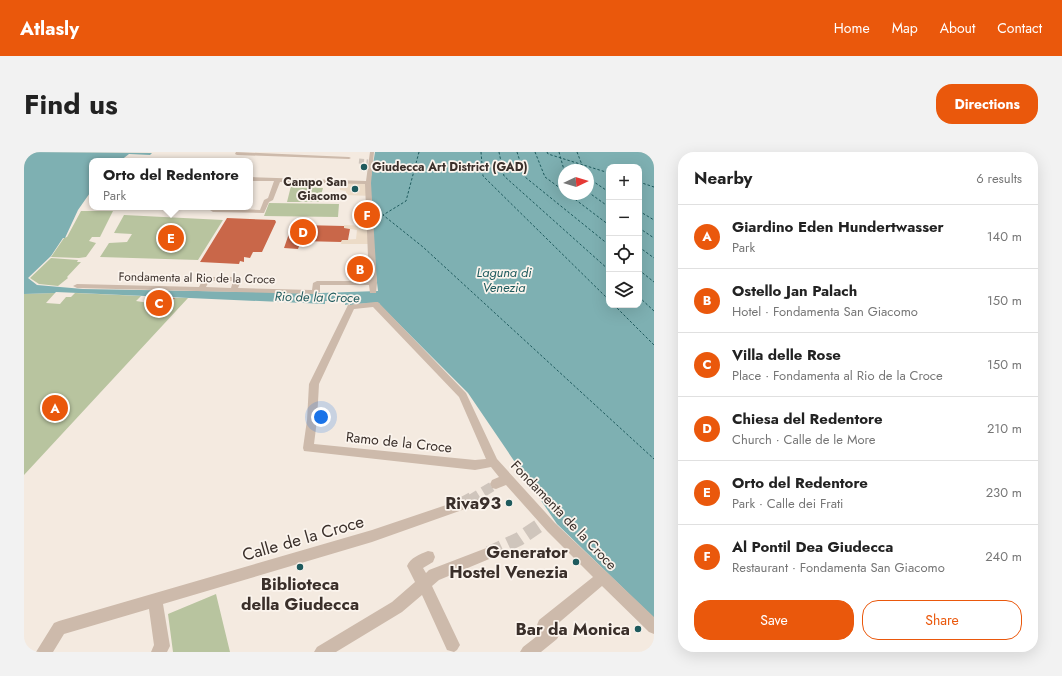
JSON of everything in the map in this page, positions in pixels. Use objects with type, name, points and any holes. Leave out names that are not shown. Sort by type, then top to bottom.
[{"type":"street","points":[[239,152],[237,154],[352,160],[351,152]]},
{"type":"street","points":[[372,152],[368,184],[374,295]]},
{"type":"street","points":[[253,180],[368,184]]},
{"type":"street","points":[[245,210],[262,212],[266,200],[270,200],[278,180]]},
{"type":"street","points":[[201,290],[208,276],[238,279],[233,291]]},
{"type":"street","name":"Fondamenta al Rio de la Croce","points":[[77,286],[316,292],[317,283],[374,295]]},
{"type":"street","name":"Fondamenta de la Croce","points":[[374,295],[463,395],[493,462],[508,478],[543,523],[603,577],[654,627]]},
{"type":"street","name":"Ramo de la Croce","points":[[374,295],[351,306],[314,384],[312,420],[308,448],[475,465],[493,462]]},
{"type":"street","points":[[496,484],[508,478]]},
{"type":"street","name":"Calle de la Croce","points":[[44,652],[59,628],[372,536],[461,505]]},
{"type":"street","points":[[322,652],[397,608],[434,575],[489,553]]},
{"type":"street","points":[[428,557],[414,566],[424,584],[452,645]]},
{"type":"street","points":[[528,652],[552,634],[544,625],[603,577]]},
{"type":"street","points":[[155,600],[162,646],[159,652]]},
{"type":"green space","points":[[291,186],[323,188],[319,202],[287,202]]},
{"type":"green space","points":[[269,203],[339,204],[338,217],[264,216]]},
{"type":"green space","points":[[81,211],[113,211],[100,237],[92,237],[89,241],[96,243],[86,257],[51,257],[64,238],[67,237]]},
{"type":"green space","points":[[124,215],[223,220],[198,260],[100,257],[109,243],[127,242],[132,234],[114,233]]},
{"type":"green space","points":[[51,258],[78,260],[77,262],[81,262],[67,277],[68,278],[58,286],[39,284],[30,278]]},
{"type":"green space","points":[[55,293],[46,303],[60,304],[66,297],[71,297],[75,293],[141,296],[136,301],[156,304],[153,307],[164,308],[174,298],[188,298],[24,475],[24,294]]},
{"type":"green space","points":[[216,594],[230,652],[173,652],[168,614]]},
{"type":"shaded area","name":"Campo San Giacomo","points":[[348,182],[370,183],[371,196],[346,195],[346,191],[340,190],[340,188],[347,188]]},
{"type":"shaded area","points":[[344,225],[370,226],[371,244],[341,244],[342,240],[356,239],[357,230],[344,228]]},
{"type":"water","name":"Laguna di Venezia","points":[[24,152],[152,153],[150,155],[129,154],[124,158],[89,158],[89,194],[78,210],[65,238],[63,238],[51,256],[28,278],[37,285],[83,289],[321,293],[378,291],[372,241],[370,183],[375,152],[652,152],[654,154],[654,618],[557,524],[468,393],[379,303],[355,304],[350,306],[350,304],[345,305],[345,301],[325,301],[325,304],[56,292],[24,294]]},
{"type":"building","points":[[227,218],[275,220],[276,222],[262,252],[253,252],[250,258],[244,257],[244,262],[240,261],[239,264],[200,262]]},
{"type":"building","points":[[293,222],[303,223],[302,225],[344,226],[344,228],[350,229],[348,240],[342,240],[341,242],[301,241],[298,249],[284,248]]},
{"type":"building","points":[[162,297],[175,298],[164,308],[153,307]]},
{"type":"ferry route","points":[[419,152],[406,201],[383,215],[423,247],[654,459]]},
{"type":"ferry route","points":[[481,152],[483,176],[606,297]]},
{"type":"ferry route","points":[[499,152],[504,176],[606,267]]},
{"type":"ferry route","points":[[517,152],[525,177],[606,243]]},
{"type":"ferry route","points":[[535,152],[545,177],[558,187]]},
{"type":"ferry route","points":[[547,152],[548,154],[561,158]]},
{"type":"ferry route","points":[[559,152],[561,158]]},
{"type":"ferry route","points":[[577,152],[582,164]]},
{"type":"ferry route","points":[[561,158],[580,164]]},
{"type":"ferry route","points":[[561,158],[562,164]]},
{"type":"ferry route","points":[[594,168],[606,172]]},
{"type":"ferry route","points":[[594,182],[606,190]]},
{"type":"ferry route","points":[[642,183],[654,187]]},
{"type":"ferry route","points":[[594,196],[606,205]]},
{"type":"ferry route","points":[[576,200],[606,223]]},
{"type":"ferry route","points":[[642,213],[654,220]]},
{"type":"ferry route","points":[[642,230],[654,238]]},
{"type":"ferry route","points":[[642,249],[654,258]]},
{"type":"ferry route","points":[[642,272],[654,282]]},
{"type":"ferry route","points":[[642,300],[654,311]]},
{"type":"ferry route","points":[[617,308],[654,345]]},
{"type":"tunnel","points":[[359,161],[368,162]]},
{"type":"tunnel","points":[[470,500],[496,484]]},
{"type":"tunnel","points":[[461,505],[472,499]]},
{"type":"tunnel","points":[[489,553],[519,539],[540,525]]},
{"type":"place","name":"Giudecca Art District (GAD)","points":[[364,167]]},
{"type":"place","name":"Campo San Giacomo","points":[[355,189]]},
{"type":"place","name":"Al Pontil Dea Giudecca","points":[[367,215]]},
{"type":"place","name":"Chiesa del Redentore","points":[[303,232]]},
{"type":"place","name":"Orto del Redentore","points":[[171,238]]},
{"type":"place","name":"Ostello Jan Palach","points":[[360,269]]},
{"type":"place","name":"Villa delle Rose","points":[[159,303]]},
{"type":"place","name":"Giardino Eden Hundertwasser","points":[[55,408]]},
{"type":"place","name":"Riva93","points":[[509,503]]},
{"type":"place","name":"Generator Hostel Venezia","points":[[576,562]]},
{"type":"place","name":"Biblioteca della Giudecca","points":[[300,567]]},
{"type":"place","name":"Bar da Monica","points":[[638,629]]},
{"type":"water label","name":"Rio de la Croce","points":[[317,297]]}]
